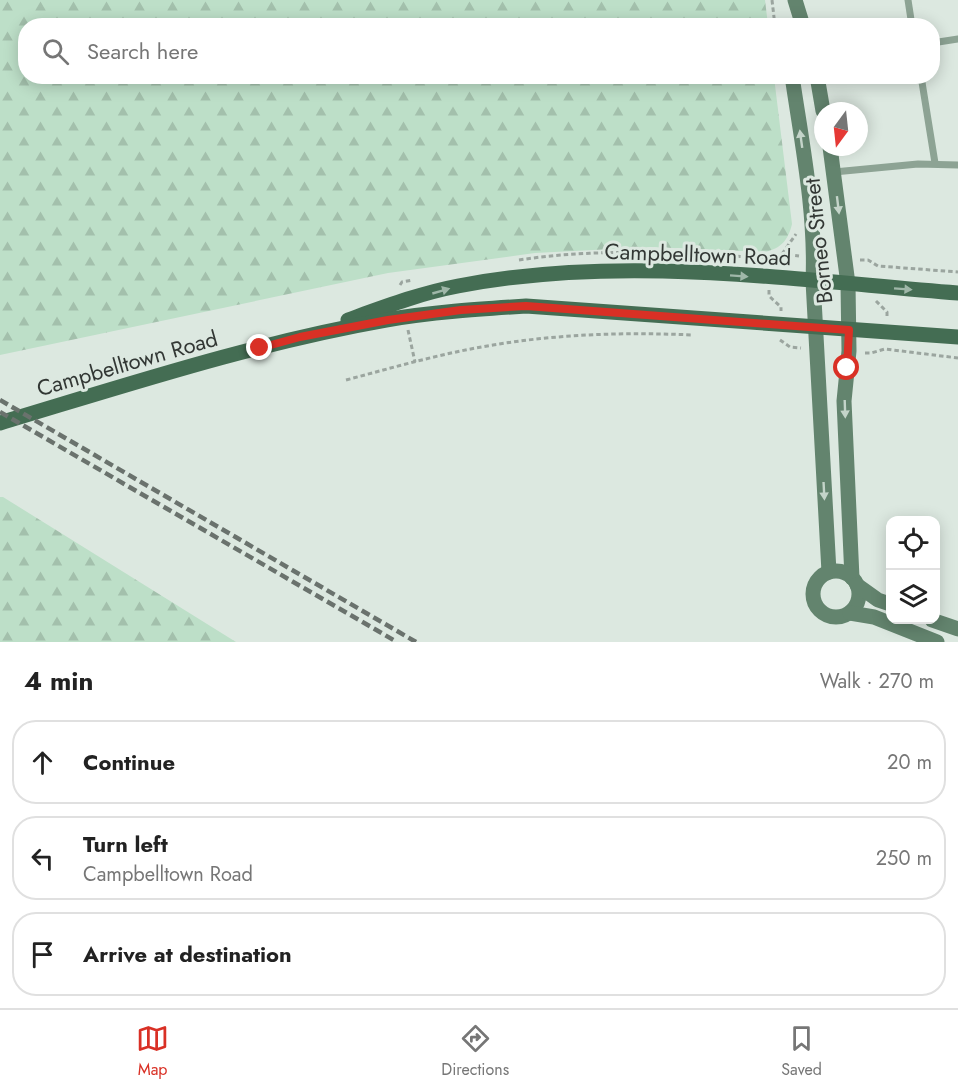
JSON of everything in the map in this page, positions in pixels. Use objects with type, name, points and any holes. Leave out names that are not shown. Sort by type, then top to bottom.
[{"type":"main road","name":"Campbelltown Road","points":[[0,423],[300,337],[384,307],[457,286],[543,274],[656,270],[958,293]]},
{"type":"main road","name":"Campbelltown Road","points":[[300,337],[388,320],[461,310],[526,306],[958,337]]},
{"type":"street","points":[[791,18],[793,0]]},
{"type":"street","points":[[793,0],[800,18]]},
{"type":"street","name":"Borneo Street","points":[[793,84],[807,178],[814,257],[813,281],[829,572]]},
{"type":"street","points":[[818,84],[821,102]]},
{"type":"street","name":"Borneo Street","points":[[831,156],[848,284],[849,330],[844,401],[855,581]]},
{"type":"street","points":[[886,602],[878,600],[841,572],[829,572],[816,582],[813,590],[815,605],[827,616],[835,618],[850,613],[874,617],[938,642]]},
{"type":"street","points":[[850,613],[859,600],[855,581]]},
{"type":"street","points":[[940,623],[958,629]]},
{"type":"lane","points":[[908,0],[911,18]]},
{"type":"lane","points":[[940,42],[958,39]]},
{"type":"lane","points":[[922,84],[935,163]]},
{"type":"lane","points":[[834,172],[935,163],[958,165]]},
{"type":"path","points":[[772,0],[774,18]]},
{"type":"path","points":[[868,260],[878,266],[958,272]]},
{"type":"path","points":[[769,296],[781,307]]},
{"type":"path","points":[[876,300],[887,312]]},
{"type":"path","points":[[388,320],[404,325],[408,330],[415,362]]},
{"type":"path","points":[[346,380],[494,345],[572,336],[645,333],[697,335]]},
{"type":"path","points":[[779,340],[790,347]]},
{"type":"path","points":[[871,353],[885,349],[958,358]]},
{"type":"green space","points":[[0,0],[765,0],[767,18],[18,18],[18,84],[775,84],[792,224],[786,239],[780,246],[765,252],[651,247],[535,253],[388,273],[0,355]]},
{"type":"green space","points":[[0,497],[3,497],[236,642],[0,642]]},
{"type":"railway","points":[[0,400],[416,642]]},
{"type":"railway","points":[[0,412],[397,642]]},
{"type":"route","points":[[260,348],[300,337],[388,320],[461,310],[526,306],[849,330],[847,368]]}]
